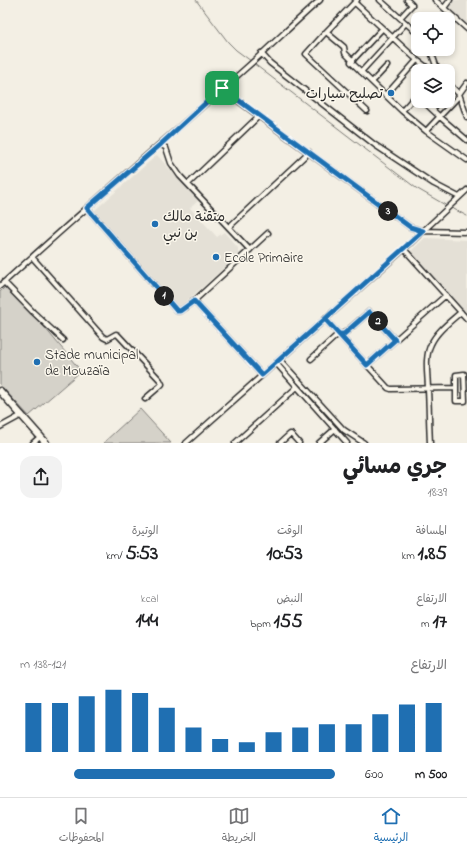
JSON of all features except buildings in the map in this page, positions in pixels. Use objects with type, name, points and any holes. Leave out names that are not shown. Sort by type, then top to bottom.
[{"type":"main road","points":[[0,391],[46,443]]},
{"type":"street","points":[[0,286],[161,144],[320,0]]},
{"type":"street","points":[[380,0],[411,28]]},
{"type":"street","points":[[400,18],[412,4],[407,0]]},
{"type":"street","points":[[435,0],[448,12]]},
{"type":"street","points":[[444,8],[450,0]]},
{"type":"street","points":[[367,111],[306,54],[356,1],[392,38],[422,64]]},
{"type":"street","points":[[455,18],[467,30]]},
{"type":"street","points":[[362,72],[406,23]]},
{"type":"street","points":[[353,60],[382,28]]},
{"type":"street","points":[[326,32],[344,47],[345,53],[353,60],[351,62],[402,110],[426,131],[467,160]]},
{"type":"street","points":[[261,54],[270,63],[375,145],[434,184],[460,197]]},
{"type":"street","points":[[386,95],[417,60]]},
{"type":"street","points":[[372,82],[387,66]]},
{"type":"street","points":[[426,131],[459,95],[467,83]]},
{"type":"street","points":[[222,88],[410,227],[423,231],[467,232]]},
{"type":"street","points":[[455,91],[459,95],[467,117]]},
{"type":"street","points":[[402,110],[411,102]]},
{"type":"street","points":[[433,109],[467,140]]},
{"type":"street","points":[[188,184],[259,116]]},
{"type":"street","points":[[161,144],[166,148],[171,163],[175,169],[250,250]]},
{"type":"street","points":[[229,227],[309,152]]},
{"type":"street","points":[[186,443],[280,360],[467,190]]},
{"type":"street","points":[[87,208],[177,311],[180,311],[194,301],[268,233]]},
{"type":"street","points":[[404,248],[467,319]]},
{"type":"street","points":[[32,257],[103,337],[107,339],[116,334],[118,335],[160,380],[162,384],[145,399]]},
{"type":"street","points":[[4,282],[63,340]]},
{"type":"street","points":[[367,365],[446,295]]},
{"type":"street","points":[[194,301],[262,375]]},
{"type":"street","points":[[311,359],[336,336],[339,334],[344,334],[369,312],[395,340]]},
{"type":"street","points":[[430,443],[428,350],[436,335],[461,312]]},
{"type":"street","points":[[325,319],[385,386],[391,389],[456,388]]},
{"type":"street","points":[[280,360],[344,430],[364,443]]},
{"type":"street","points":[[276,363],[347,443]]},
{"type":"street","points":[[464,374],[466,388],[465,401],[456,401],[456,375],[464,374]]},
{"type":"street","points":[[235,443],[297,387]]},
{"type":"street","points":[[0,427],[22,415]]},
{"type":"street","points":[[319,443],[335,429]]},
{"type":"street","points":[[280,443],[290,434],[299,443]]},
{"type":"street","points":[[34,443],[41,436]]},
{"type":"shaded area","points":[[454,0],[467,0],[467,27],[455,16],[455,12],[451,12],[447,8]]},
{"type":"shaded area","name":"متقنة مالك بن نبي","points":[[157,155],[198,201],[190,208],[217,237],[224,232],[238,248],[238,255],[178,309],[94,211]]},
{"type":"shaded area","points":[[425,238],[467,240],[467,313],[410,252]]},
{"type":"shaded area","name":"Stade municipal de Mouzaïa","points":[[5,287],[45,328],[81,371],[29,416],[0,385],[0,292]]},
{"type":"shaded area","points":[[140,409],[171,443],[103,443]]},
{"type":"waterway","points":[[196,0],[228,42],[251,61]]},
{"type":"waterway","points":[[253,63],[416,188],[447,206]]},
{"type":"waterway","points":[[450,207],[467,216]]},
{"type":"place","name":"تصليح سيارات","points":[[391,93]]},
{"type":"place","name":"متقنة مالك بن نبي","points":[[155,224]]},
{"type":"place","name":"Ecole Primaire","points":[[216,257]]},
{"type":"place","name":"Stade municipal de Mouzaïa","points":[[37,362]]},
{"type":"route","points":[[222,88],[161,144],[87,208],[177,311],[180,311],[194,301],[262,375],[325,319],[339,334],[344,334],[369,312],[395,340],[367,365],[325,319],[423,231],[410,227],[222,88]]}]
